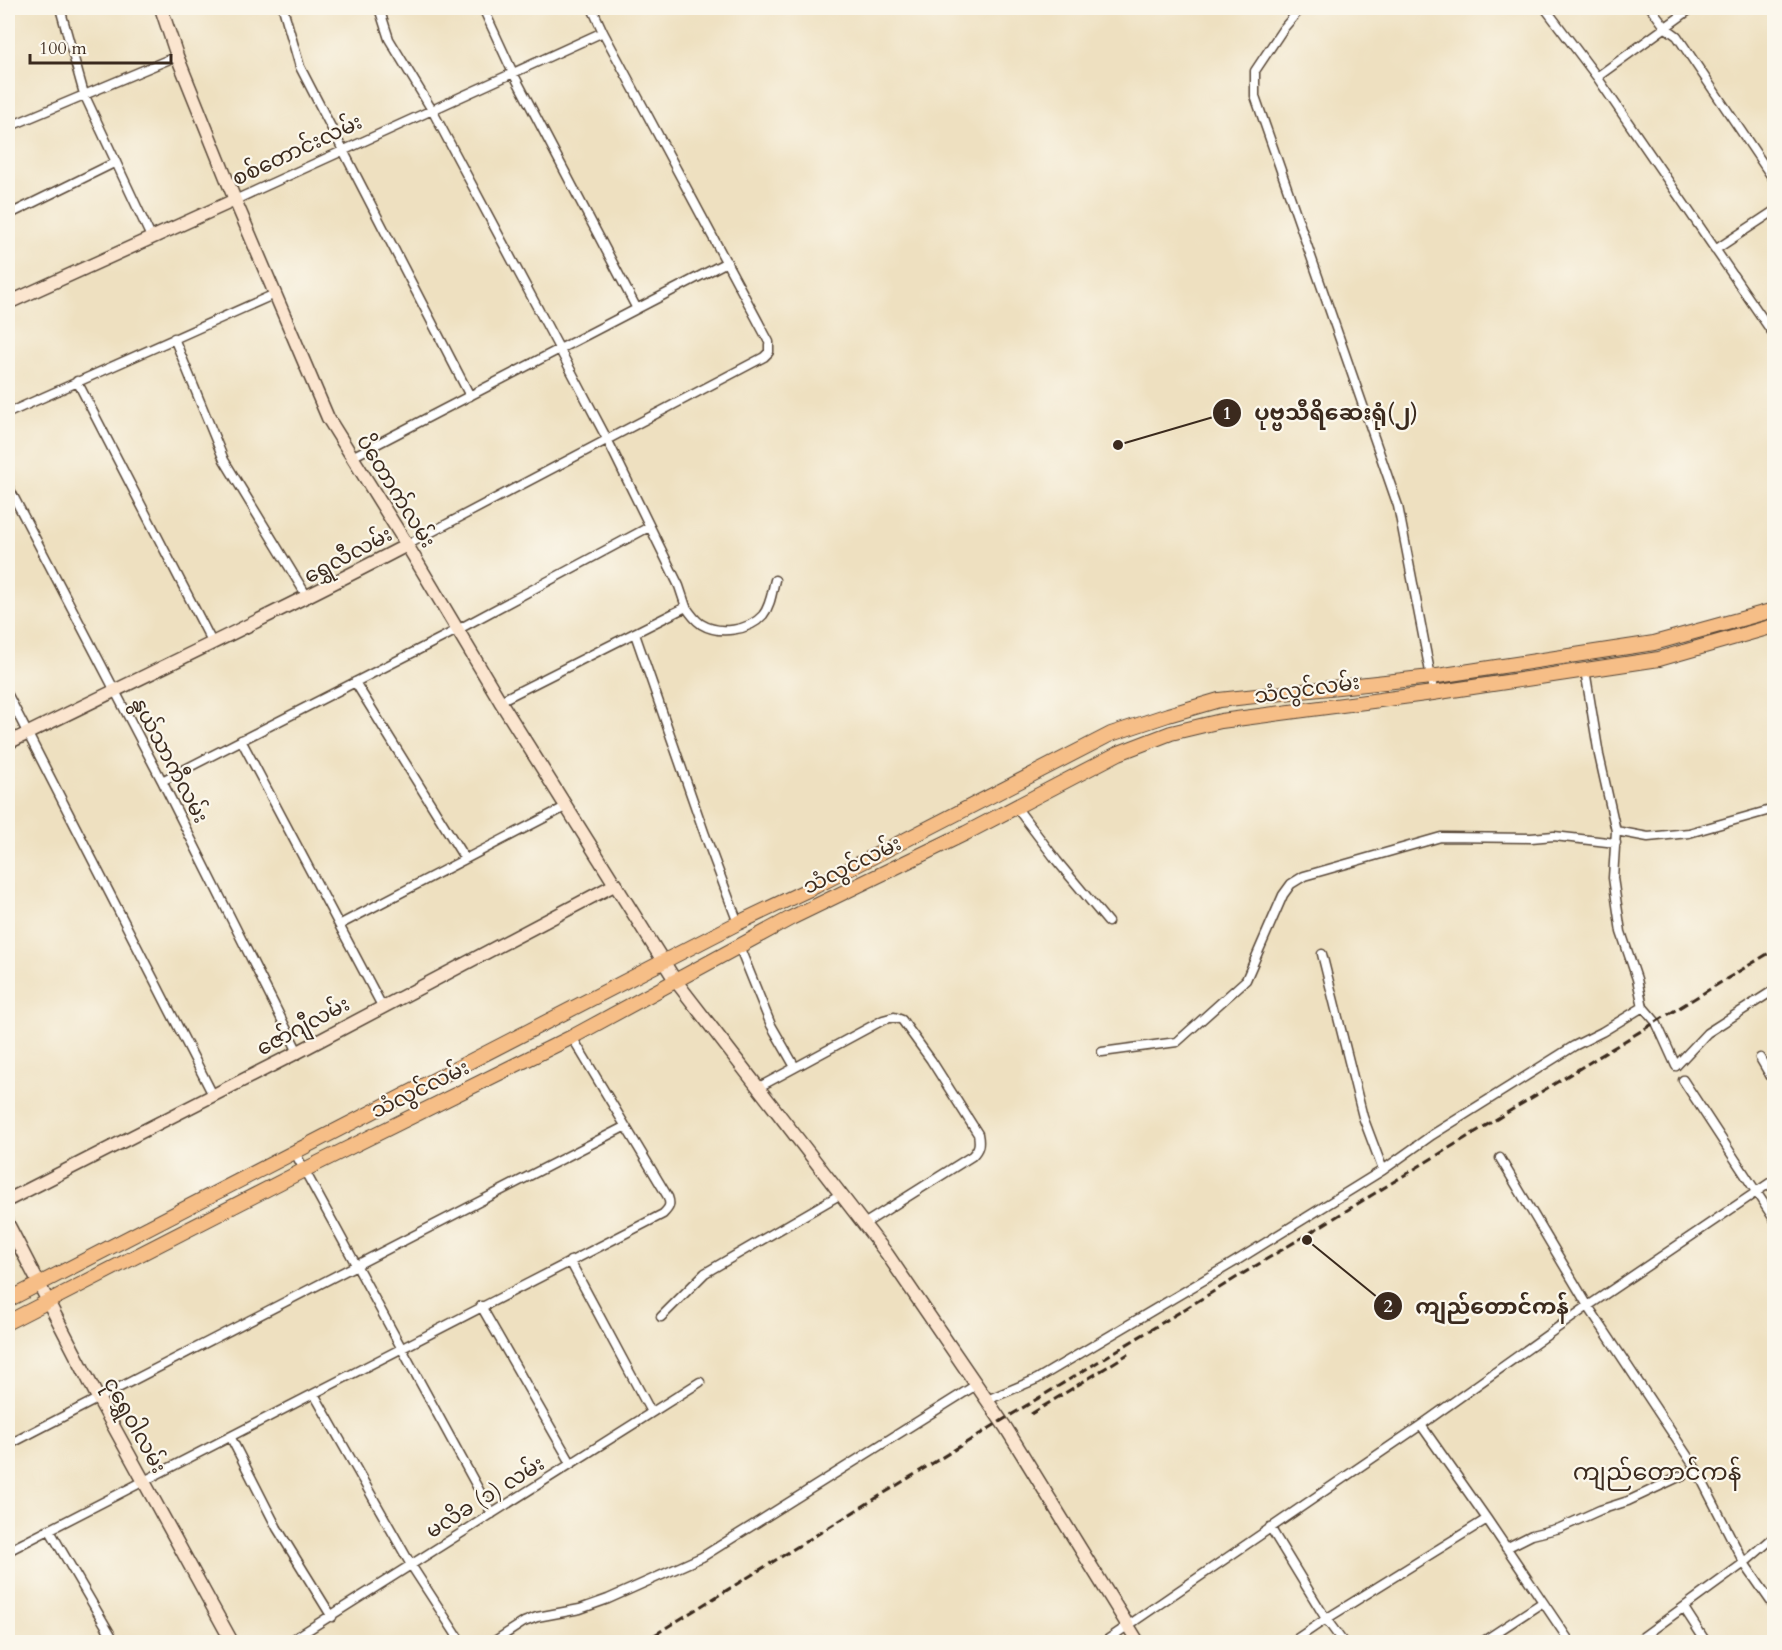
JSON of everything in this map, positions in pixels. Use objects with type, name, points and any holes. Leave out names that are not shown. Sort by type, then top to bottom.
[{"type":"main road","name":"သံလွင်လမ်း","points":[[8,1300],[738,923],[816,886],[1111,734],[1219,700],[1431,677],[1654,643],[1774,610]]},
{"type":"main road","points":[[1719,626],[1725,642]]},
{"type":"main road","name":"သံလွင်လမ်း","points":[[8,1322],[304,1170],[572,1037],[791,918],[1016,807],[1119,753],[1171,733],[1221,722],[1659,659],[1725,642],[1774,626]]},
{"type":"street","points":[[60,8],[84,94],[152,237]]},
{"type":"street","name":"ပိတောက်လမ်း","points":[[161,8],[177,56],[235,200],[328,418],[500,701],[675,980],[887,1254],[1006,1428],[1138,1642]]},
{"type":"street","points":[[283,8],[300,67],[470,396]]},
{"type":"street","points":[[379,8],[389,39],[432,110],[607,439],[679,586],[686,607],[701,624],[713,630],[745,626],[757,620],[764,613],[775,580]]},
{"type":"street","points":[[483,8],[513,73],[637,309]]},
{"type":"street","points":[[352,457],[727,262],[592,8]]},
{"type":"street","points":[[1301,8],[1283,29],[1255,71],[1256,96],[1398,506],[1433,693]]},
{"type":"street","points":[[1545,8],[1597,77],[1774,334]]},
{"type":"street","points":[[1651,8],[1666,28],[1677,36],[1774,180]]},
{"type":"street","points":[[1597,77],[1692,8]]},
{"type":"street","name":"စစ်တောင်းလမ်း","points":[[8,303],[603,32]]},
{"type":"street","points":[[8,127],[177,56]]},
{"type":"street","points":[[8,215],[116,162]]},
{"type":"street","points":[[1715,250],[1774,211]]},
{"type":"street","name":"ရွှေလီလမ်း","points":[[8,743],[212,642],[308,598],[764,357],[769,352],[769,342],[727,262]]},
{"type":"street","points":[[8,413],[275,294]]},
{"type":"street","points":[[174,338],[224,460],[308,598]]},
{"type":"street","points":[[77,381],[212,642]]},
{"type":"street","name":"နွယ်သာကီလမ်း","points":[[8,486],[162,781],[298,1052]]},
{"type":"street","points":[[162,781],[457,630],[649,527]]},
{"type":"street","points":[[500,701],[686,607]]},
{"type":"street","points":[[635,634],[701,825],[738,923]]},
{"type":"street","points":[[1586,670],[1599,755],[1616,831],[1613,878],[1621,932],[1637,979],[1643,1007],[1656,1022],[1676,1066],[1707,1033],[1774,990]]},
{"type":"street","points":[[355,682],[465,858]]},
{"type":"street","points":[[8,695],[213,1095]]},
{"type":"street","points":[[241,740],[382,1006]]},
{"type":"street","points":[[339,925],[567,806]]},
{"type":"street","points":[[1016,807],[1108,922]]},
{"type":"street","points":[[1616,831],[1648,837],[1689,833],[1774,809]]},
{"type":"street","points":[[1102,1052],[1177,1042],[1246,980],[1283,895],[1291,884],[1304,876],[1441,837],[1554,836],[1616,843]]},
{"type":"street","name":"ဇော်ဂျီလမ်း","points":[[8,1200],[298,1052],[616,884]]},
{"type":"street","points":[[739,946],[771,1025],[795,1067]]},
{"type":"street","points":[[1322,954],[1363,1117],[1383,1170]]},
{"type":"street","points":[[987,1400],[1037,1379],[1236,1261],[1383,1170],[1432,1135],[1564,1052],[1643,1007]]},
{"type":"street","points":[[759,1087],[883,1020],[894,1017],[902,1020],[931,1060],[978,1134],[980,1143],[972,1156],[864,1224]]},
{"type":"street","points":[[8,1551],[663,1214],[670,1204],[668,1197],[572,1037]]},
{"type":"street","points":[[1760,1058],[1774,1082]]},
{"type":"street","points":[[1683,1080],[1774,1219]]},
{"type":"street","points":[[8,1445],[624,1127]]},
{"type":"street","points":[[294,1151],[492,1514]]},
{"type":"street","points":[[1500,1158],[1588,1306],[1696,1469],[1744,1563],[1774,1606]]},
{"type":"street","points":[[1104,1642],[1420,1425],[1588,1306],[1774,1180]]},
{"type":"street","points":[[662,1317],[705,1273],[841,1194]]},
{"type":"street","name":"ငုရွှေဝါလမ်း","points":[[8,1224],[98,1398],[232,1642]]},
{"type":"street","points":[[570,1261],[651,1412]]},
{"type":"street","points":[[481,1306],[571,1463]]},
{"type":"street","name":"မလိခ (၁) လမ်း","points":[[289,1642],[332,1617],[700,1382]]},
{"type":"street","points":[[493,1642],[524,1622],[599,1603],[702,1557],[976,1385]]},
{"type":"street","points":[[314,1394],[411,1565],[462,1642]]},
{"type":"street","points":[[1420,1425],[1570,1642]]},
{"type":"street","points":[[231,1438],[277,1528],[332,1617]]},
{"type":"street","points":[[1506,1548],[1532,1535],[1560,1528],[1600,1510],[1628,1501],[1696,1469]]},
{"type":"street","points":[[1292,1642],[1487,1519]]},
{"type":"street","points":[[1270,1527],[1326,1619],[1343,1642]]},
{"type":"street","points":[[49,1529],[115,1642]]},
{"type":"street","points":[[1636,1642],[1744,1563],[1774,1537]]},
{"type":"street","points":[[1482,1642],[1543,1602]]},
{"type":"street","points":[[1684,1608],[1706,1642]]},
{"type":"railway","points":[[643,1642],[1774,950]]},
{"type":"railway","points":[[1031,1414],[1128,1354]]},
{"type":"place","name":"ပုဗ္ဗသီရိဆေးရုံ(၂)","points":[[1118,445]]},
{"type":"place","name":"ကျည်တောင်ကန်","points":[[1307,1240]]},
{"type":"district","name":"ကျည်တောင်ကန်","points":[[1657,1472]]}]
